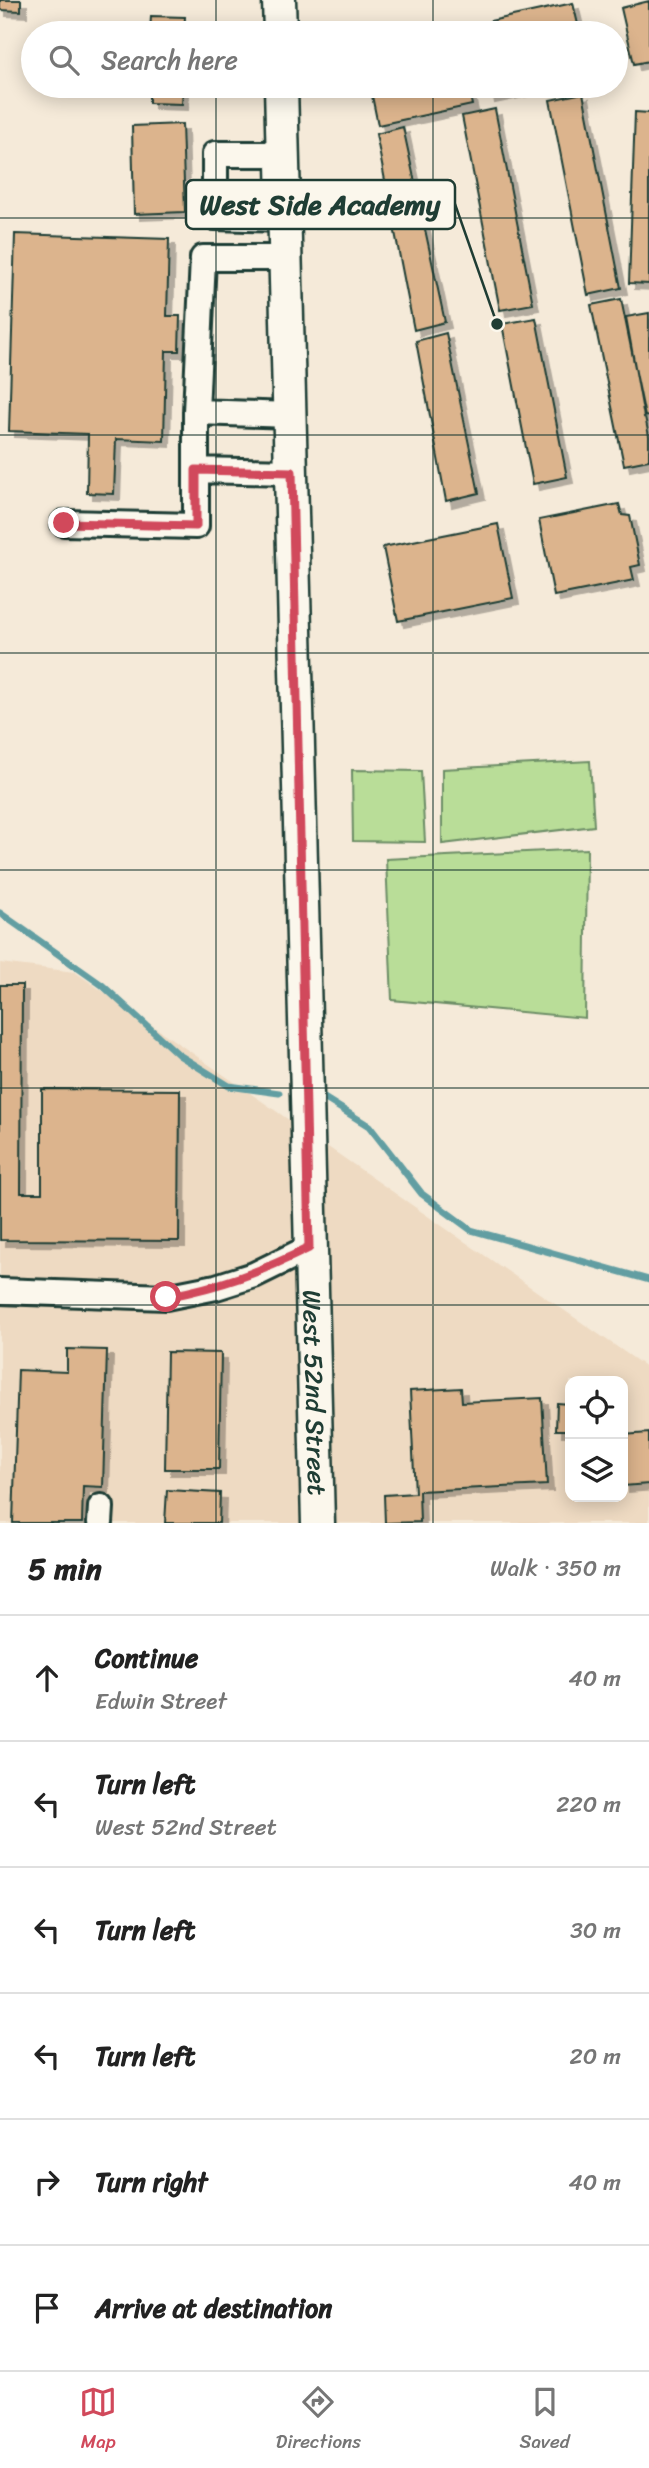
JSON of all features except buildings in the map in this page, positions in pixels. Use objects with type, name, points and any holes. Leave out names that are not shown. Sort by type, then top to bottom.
[{"type":"main road","points":[[279,0],[280,21]]},
{"type":"main road","name":"West 52nd Street","points":[[281,98],[317,1523]]},
{"type":"street","points":[[283,154],[215,154],[215,216],[285,219]]},
{"type":"street","points":[[64,523],[196,526],[196,412],[203,258],[287,258]]},
{"type":"street","points":[[196,412],[291,415]]},
{"type":"street","points":[[196,470],[292,472]]},
{"type":"street","points":[[0,1291],[166,1297],[216,1287],[254,1275],[309,1248]]},
{"type":"shaded area","points":[[0,963],[75,972],[649,1369],[649,1523],[0,1523]]},
{"type":"green space","points":[[590,761],[594,826],[442,844],[442,769]]},
{"type":"green space","points":[[352,770],[421,771],[425,842],[353,841]]},
{"type":"green space","points":[[587,849],[585,1018],[392,1000],[386,859]]},
{"type":"waterway","points":[[0,913],[102,985],[179,1055],[229,1086],[279,1093]]},
{"type":"waterway","points":[[324,1098],[369,1126],[422,1194],[471,1230],[649,1280]]},
{"type":"place","name":"West Side Academy","points":[[497,324]]},
{"type":"route","points":[[64,523],[196,526],[196,470],[292,472],[309,1248],[254,1275],[216,1287],[166,1297]]}]
